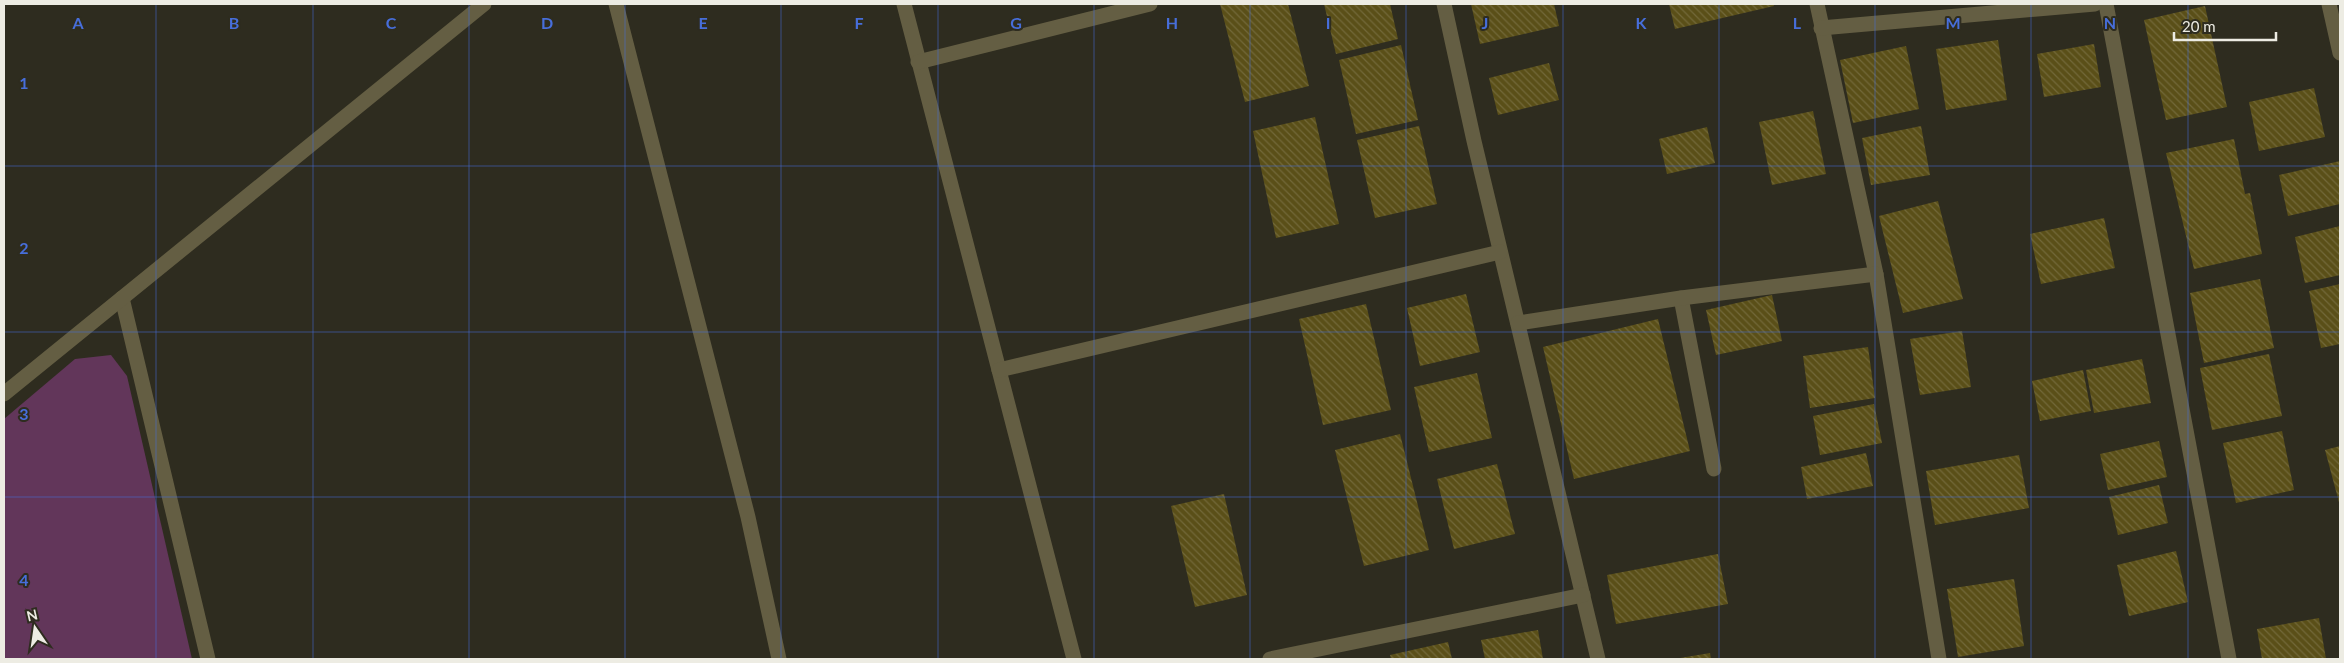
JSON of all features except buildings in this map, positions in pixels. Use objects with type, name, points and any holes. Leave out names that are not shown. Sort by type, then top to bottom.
[{"type":"street","points":[[4,394],[484,4]]},
{"type":"street","points":[[616,4],[748,518],[779,659]]},
{"type":"street","points":[[904,4],[1074,659]]},
{"type":"street","points":[[918,62],[1150,4]]},
{"type":"street","points":[[1444,4],[1500,252],[1598,659]]},
{"type":"street","points":[[1817,4],[1820,28],[1876,274],[1939,659]]},
{"type":"street","points":[[1820,28],[2095,4]]},
{"type":"street","points":[[2106,4],[2229,659]]},
{"type":"street","points":[[2330,4],[2340,54]]},
{"type":"street","points":[[999,370],[1500,252]]},
{"type":"street","points":[[1518,323],[1681,298],[1876,274]]},
{"type":"street","points":[[122,298],[208,659]]},
{"type":"street","points":[[1681,298],[1714,469]]},
{"type":"street","points":[[1270,659],[1583,595]]},
{"type":"shaded area","points":[[111,355],[127,376],[192,659],[4,659],[4,419],[75,359]]}]
